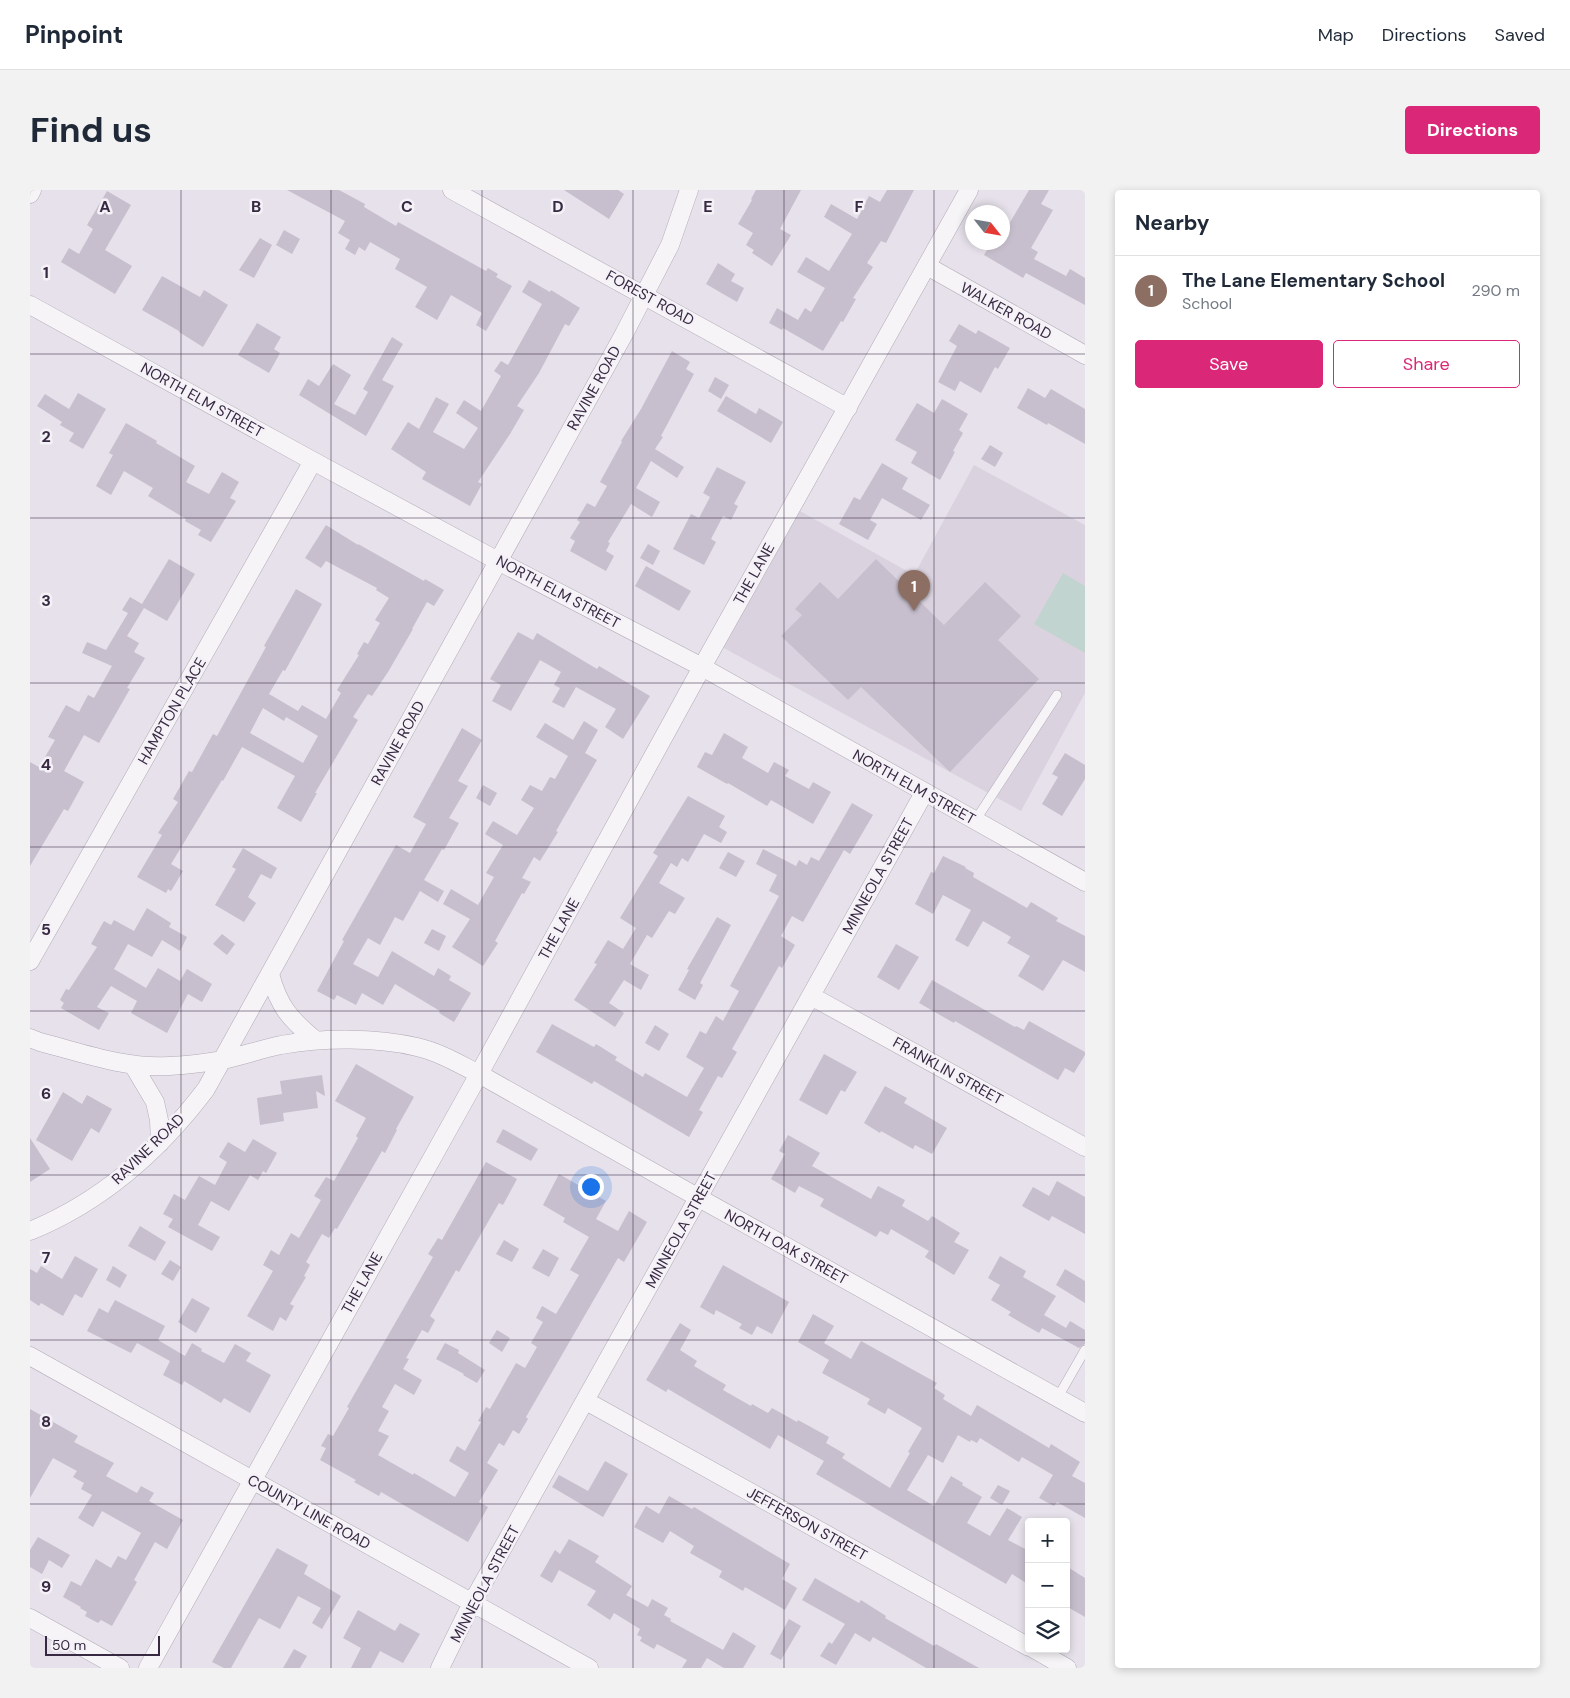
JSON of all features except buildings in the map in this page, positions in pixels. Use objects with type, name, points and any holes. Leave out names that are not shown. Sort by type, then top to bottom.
[{"type":"street","points":[[30,194],[32,190]]},
{"type":"street","name":"FOREST ROAD","points":[[452,190],[848,408]]},
{"type":"street","name":"RAVINE ROAD","points":[[30,1231],[66,1214],[114,1184],[160,1143],[192,1108],[206,1089],[645,295],[670,244],[689,190]]},
{"type":"street","name":"THE LANE","points":[[148,1668],[479,1074],[702,667],[969,190]]},
{"type":"street","name":"WALKER ROAD","points":[[927,266],[1085,355]]},
{"type":"street","name":"NORTH ELM STREET","points":[[30,305],[498,561],[702,667],[1085,882]]},
{"type":"street","name":"HAMPTON PLACE","points":[[30,961],[314,461]]},
{"type":"street","name":"MINNEOLA STREET","points":[[440,1668],[472,1603],[924,793]]},
{"type":"street","points":[[270,974],[275,993],[283,1007],[293,1020],[315,1040]]},
{"type":"street","name":"FRANKLIN STREET","points":[[811,996],[1085,1147]]},
{"type":"street","name":"NORTH OAK STREET","points":[[30,1038],[49,1045],[133,1065],[168,1066],[223,1060],[279,1046],[315,1040],[355,1040],[417,1047],[443,1056],[479,1074],[1085,1413]]},
{"type":"street","points":[[133,1065],[155,1102],[160,1120],[160,1143]]},
{"type":"street","name":"COUNTY LINE ROAD","points":[[30,1356],[589,1668]]},
{"type":"street","name":"JEFFERSON STREET","points":[[586,1401],[1025,1644]]},
{"type":"street","points":[[30,1618],[120,1668]]},
{"type":"street","points":[[1041,1653],[1067,1668]]},
{"type":"lane","points":[[975,821],[1057,694]]},
{"type":"lane","points":[[1058,1398],[1085,1350]]},
{"type":"shaded area","points":[[974,465],[1085,525],[1085,693],[1021,811],[722,647],[800,511],[914,575]]},
{"type":"shaded area","points":[[1063,573],[1085,586],[1085,653],[1034,624]]},
{"type":"place","name":"The Lane Elementary School","points":[[914,611]]}]
